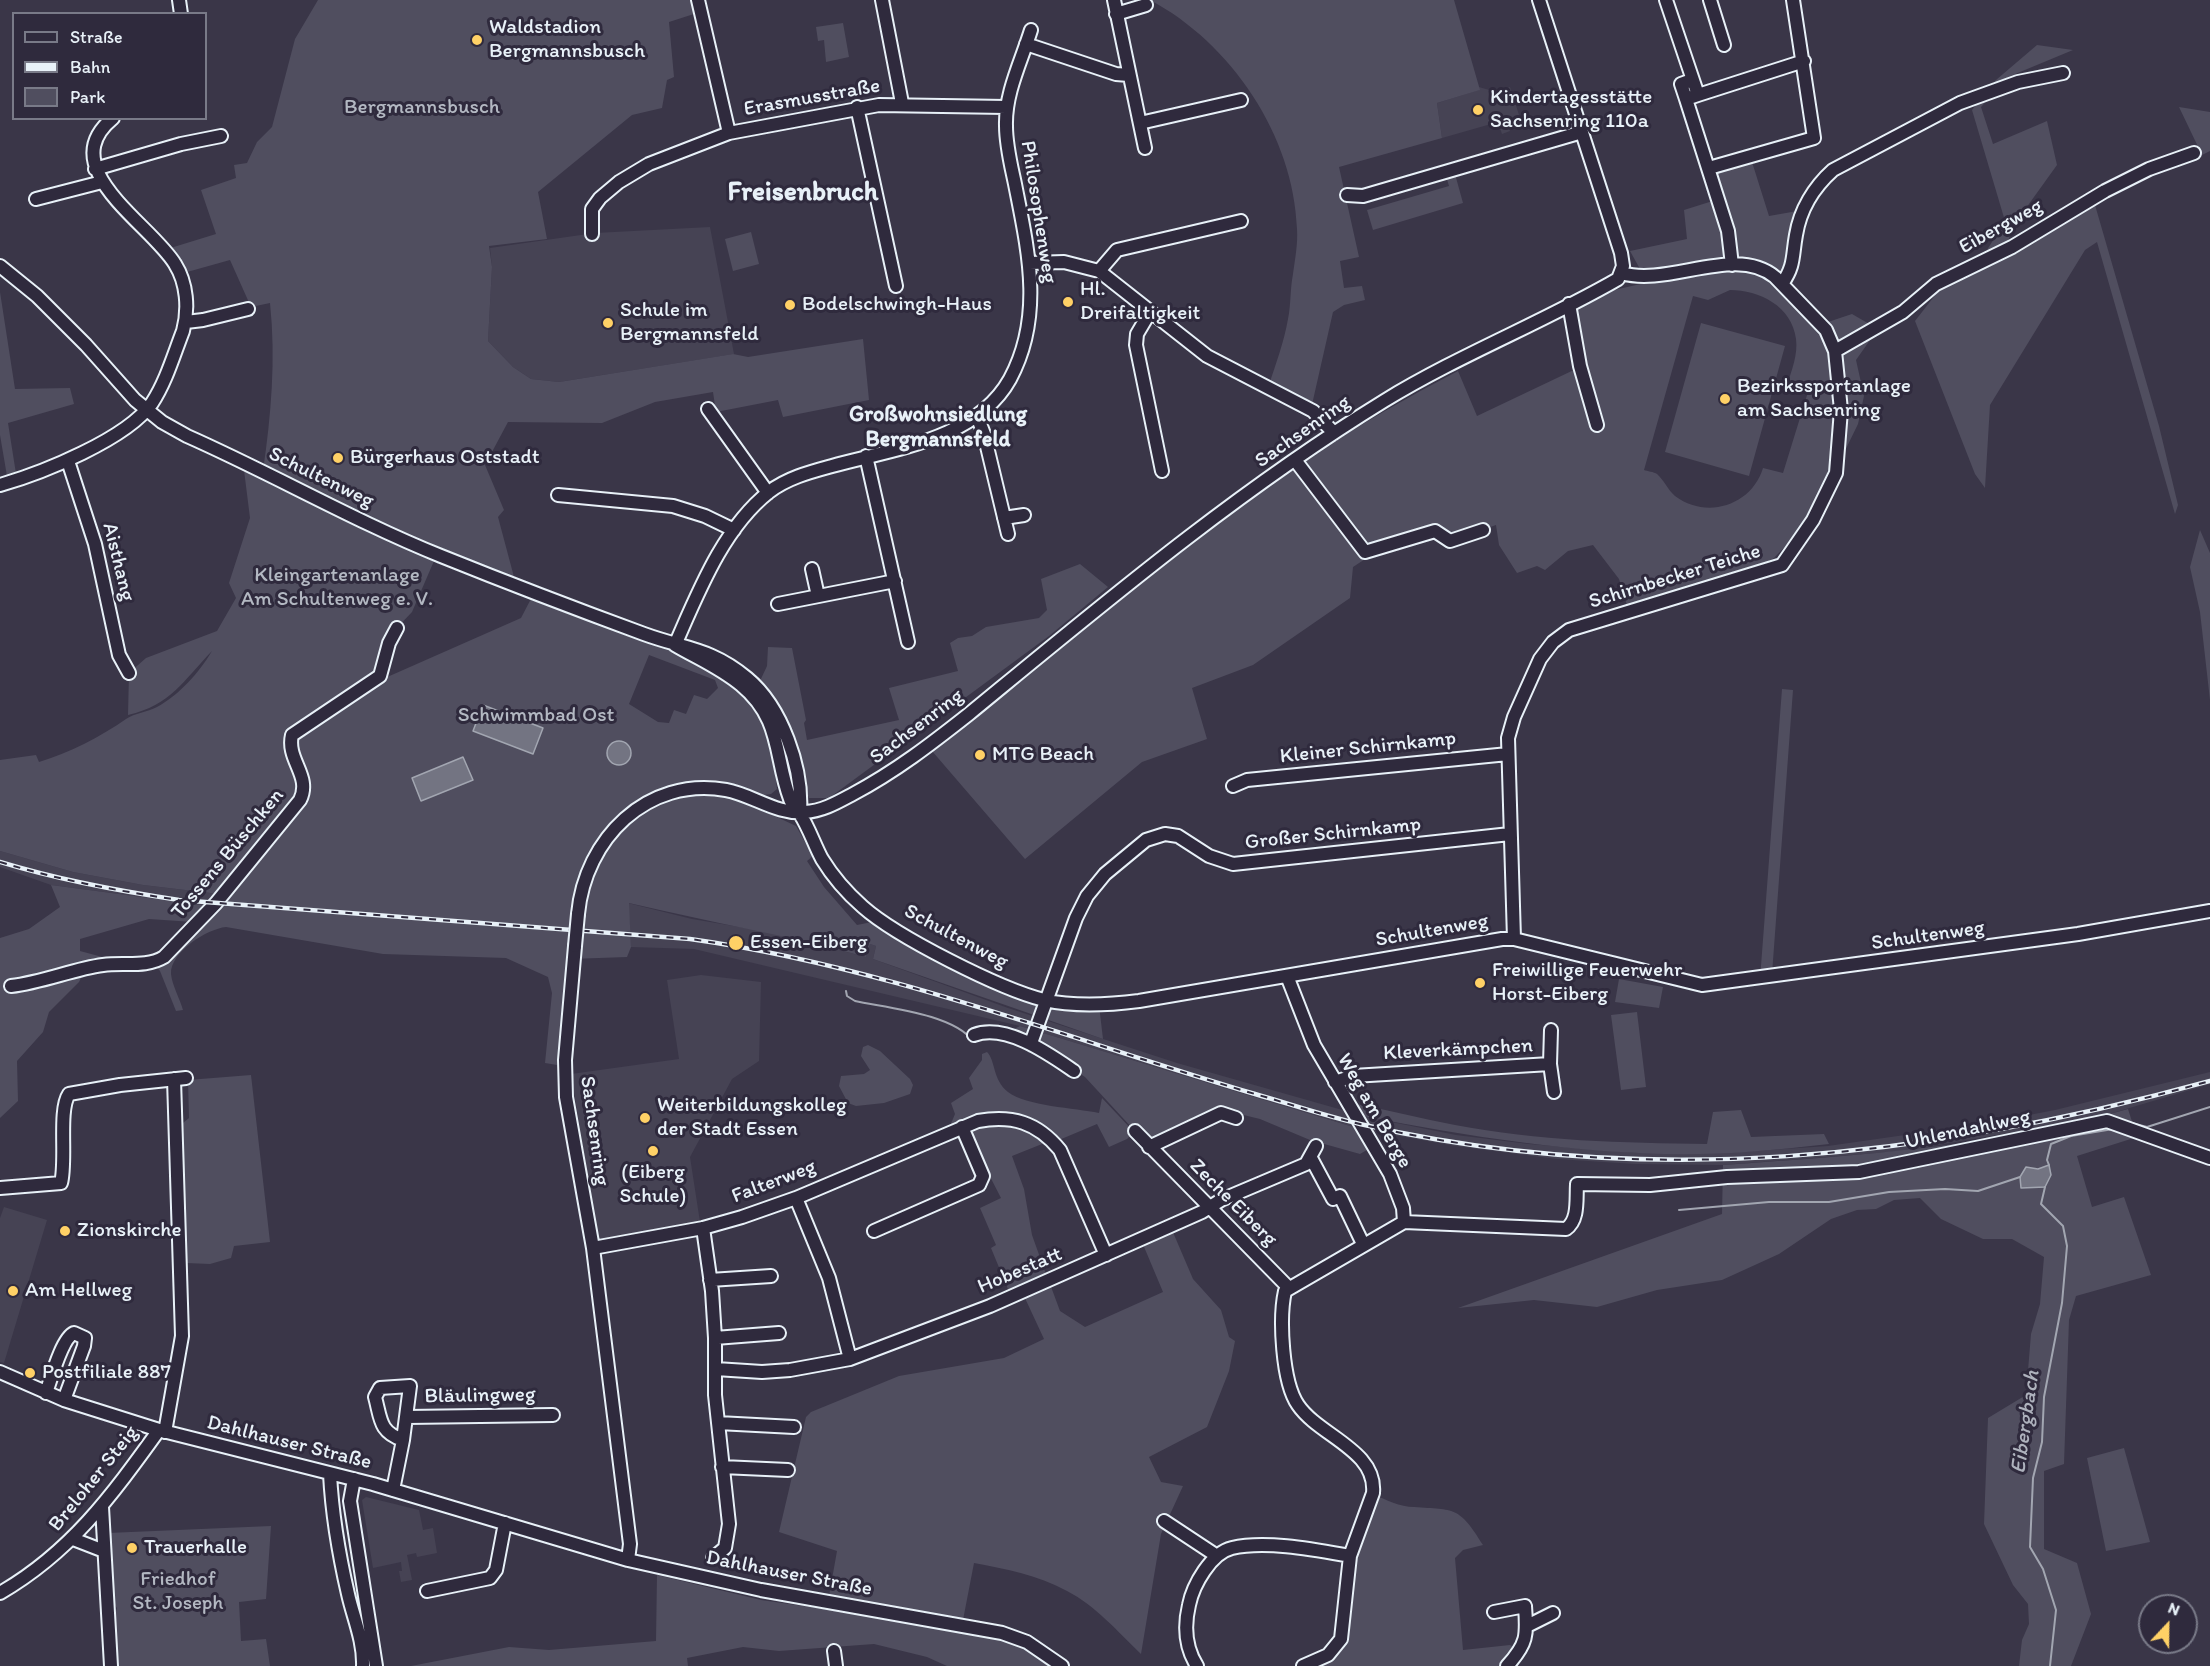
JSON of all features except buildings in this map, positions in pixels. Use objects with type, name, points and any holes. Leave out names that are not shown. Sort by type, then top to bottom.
[{"type":"street","name":"Erasmusstraße","points":[[698,0],[729,133]]},
{"type":"street","name":"Erasmusstraße","points":[[882,0],[902,104]]},
{"type":"street","points":[[1114,0],[1145,148]]},
{"type":"street","points":[[1539,0],[1622,253],[1622,273]]},
{"type":"street","points":[[1666,0],[1692,80],[1681,84],[1692,97],[1709,168],[1728,231],[1732,265]]},
{"type":"street","points":[[1710,0],[1724,45]]},
{"type":"street","points":[[1709,168],[1814,138],[1793,0]]},
{"type":"street","points":[[1116,14],[1146,5]]},
{"type":"street","name":"Philosophenweg","points":[[675,645],[699,592],[734,530],[768,493],[784,482],[811,472],[926,440],[977,416],[1008,381],[1020,356],[1030,312],[1030,263],[1007,142],[1006,107],[1031,30]]},
{"type":"street","points":[[1026,44],[1116,74],[1129,75]]},
{"type":"street","points":[[1692,97],[1804,61]]},
{"type":"street","points":[[1782,284],[1793,267],[1796,234],[1804,210],[1817,187],[1833,170],[1960,103],[2018,82],[2063,73]]},
{"type":"street","points":[[1140,123],[1241,99]]},
{"type":"street","name":"Erasmusstraße","points":[[592,234],[592,209],[600,198],[619,182],[649,164],[729,133],[857,107],[902,104],[1006,107]]},
{"type":"street","points":[[857,107],[896,286]]},
{"type":"street","points":[[0,485],[68,461],[108,438],[147,410],[157,394],[186,321],[185,289],[174,263],[102,182],[95,169],[93,154],[97,138],[111,120]]},
{"type":"street","points":[[1347,195],[1363,196],[1582,132]]},
{"type":"street","points":[[95,169],[181,144],[221,136]]},
{"type":"street","name":"Eibergweg","points":[[1835,351],[1903,312],[1936,285],[2012,247],[2105,190],[2194,153]]},
{"type":"street","points":[[36,199],[102,182]]},
{"type":"street","points":[[1099,271],[1117,250],[1242,221]]},
{"type":"street","points":[[1030,263],[1064,262],[1099,271],[1116,282],[1150,312],[1209,357],[1313,411],[1334,433]]},
{"type":"street","name":"Schirnbecker Teiche","points":[[1514,939],[1508,754],[1511,725],[1526,687],[1545,651],[1563,634],[1782,565],[1813,520],[1836,473],[1841,410],[1835,351],[1826,330],[1766,269],[1753,265],[1732,265],[1643,277],[1622,273]]},
{"type":"street","name":"Schultenweg","points":[[0,266],[37,296],[147,410],[187,436],[402,539],[675,645],[718,668],[755,699],[771,723],[791,802],[800,813],[822,858],[848,892],[865,908],[961,964],[993,981],[1047,1001],[1083,1004],[1122,1003],[1488,940],[1514,939],[1702,986],[2078,934],[2210,911]]},
{"type":"street","name":"Sachsenring","points":[[628,1560],[630,1544],[593,1248],[566,1097],[565,1060],[578,914],[585,878],[603,840],[621,821],[658,798],[690,787],[740,793],[775,807],[800,813],[832,805],[895,772],[1168,551],[1334,433],[1404,389],[1611,283],[1622,273]]},
{"type":"street","points":[[1569,304],[1580,366],[1597,425]]},
{"type":"street","points":[[186,321],[203,320],[248,309]]},
{"type":"street","points":[[1150,312],[1137,334],[1136,345],[1162,471]]},
{"type":"street","points":[[708,409],[768,493]]},
{"type":"street","points":[[977,416],[984,434],[1008,534]]},
{"type":"street","points":[[866,456],[908,642]]},
{"type":"street","points":[[1295,460],[1365,552],[1435,531],[1450,541],[1483,530]]},
{"type":"street","name":"Aisthang","points":[[68,461],[95,544],[119,656],[129,673]]},
{"type":"street","points":[[558,495],[673,506],[705,516],[734,530]]},
{"type":"street","points":[[1004,518],[1024,515]]},
{"type":"street","points":[[812,568],[818,596]]},
{"type":"street","points":[[778,604],[895,581]]},
{"type":"street","name":"Tossens Büschken","points":[[11,987],[46,981],[104,965],[154,963],[164,957],[216,903],[300,800],[304,782],[290,750],[292,735],[380,676],[385,667],[389,643],[398,628]]},
{"type":"street","name":"Kleiner Schirnkamp","points":[[1233,786],[1246,780],[1508,754]]},
{"type":"street","name":"Großer Schirnkamp","points":[[1047,1001],[1076,918],[1087,896],[1104,874],[1154,836],[1178,836],[1209,855],[1233,864],[1510,834]]},
{"type":"street","name":"Weg am Berge","points":[[1287,976],[1314,1045],[1390,1174],[1403,1208],[1404,1222]]},
{"type":"street","points":[[1031,1043],[1047,1001]]},
{"type":"street","name":"Kleverkämpchen","points":[[1551,1030],[1550,1064],[1554,1092]]},
{"type":"street","points":[[974,1035],[1005,1035],[1031,1043],[1074,1071]]},
{"type":"street","name":"Kleverkämpchen","points":[[1335,1082],[1353,1076],[1550,1064]]},
{"type":"street","points":[[0,1188],[61,1183],[64,1172],[65,1105],[69,1094],[180,1079],[182,1336],[162,1431]]},
{"type":"street","name":"Zeche Eiberg","points":[[1149,1147],[1221,1113],[1236,1118]]},
{"type":"street","name":"Falterweg","points":[[593,1248],[703,1228],[796,1198],[978,1121],[1011,1118],[1031,1125],[1048,1137],[1063,1156],[1106,1255]]},
{"type":"street","name":"Uhlendahlweg","points":[[1404,1222],[1566,1229],[1572,1225],[1575,1218],[1576,1184],[1650,1185],[1727,1177],[1859,1172],[2014,1142],[2095,1122],[2118,1124],[2210,1158]]},
{"type":"street","points":[[874,1231],[980,1185],[983,1176],[962,1127]]},
{"type":"street","name":"Zeche Eiberg","points":[[1135,1131],[1288,1287]]},
{"type":"street","name":"Hobestatt","points":[[716,1369],[789,1370],[850,1359],[990,1306],[1106,1255],[1296,1170],[1314,1152],[1333,1199],[1340,1196],[1363,1244]]},
{"type":"street","points":[[796,1198],[829,1278],[850,1359]]},
{"type":"street","points":[[1303,1666],[1328,1655],[1341,1639],[1350,1556],[1373,1493],[1374,1482],[1369,1469],[1351,1449],[1308,1417],[1291,1391],[1284,1345],[1284,1296],[1288,1287],[1404,1222]]},
{"type":"street","points":[[703,1228],[715,1338],[715,1395],[728,1537],[724,1548],[713,1558]]},
{"type":"street","points":[[710,1280],[771,1276]]},
{"type":"street","points":[[46,1393],[65,1343],[69,1335],[74,1333],[85,1338],[84,1346],[64,1400]]},
{"type":"street","points":[[715,1338],[778,1333]]},
{"type":"street","name":"Dahlhauser Straße","points":[[0,1372],[64,1400],[162,1431],[354,1479],[628,1560],[760,1590],[994,1630],[1028,1642],[1062,1666]]},
{"type":"street","points":[[393,1490],[403,1440],[407,1418],[410,1386],[377,1390],[375,1397],[384,1430],[391,1436],[403,1440]]},
{"type":"street","name":"Bläulingweg","points":[[407,1418],[553,1415]]},
{"type":"street","points":[[718,1423],[794,1427]]},
{"type":"street","name":"Breloher Steig","points":[[0,1593],[40,1569],[73,1539],[102,1507],[162,1431]]},
{"type":"street","points":[[722,1467],[788,1470]]},
{"type":"street","points":[[330,1474],[337,1534],[348,1594],[354,1610],[363,1666]]},
{"type":"street","points":[[354,1479],[350,1501],[376,1666]]},
{"type":"street","points":[[102,1507],[111,1666]]},
{"type":"street","points":[[1164,1521],[1217,1556]]},
{"type":"street","points":[[427,1591],[490,1578],[496,1570],[505,1523]]},
{"type":"street","points":[[73,1539],[104,1551]]},
{"type":"street","points":[[1197,1666],[1191,1656],[1186,1636],[1186,1617],[1198,1583],[1217,1556],[1232,1548],[1286,1547],[1350,1556]]},
{"type":"street","points":[[1494,1612],[1525,1606],[1527,1635],[1521,1651],[1507,1666]]},
{"type":"street","points":[[1527,1626],[1553,1613]]},
{"type":"street","points":[[834,1651],[836,1666]]},
{"type":"shaded area","name":"Kindertagesstätte Sachsenring 110a","points":[[1479,87],[1496,92],[1510,87],[1520,118],[1507,123],[1510,131],[1502,134],[1498,122],[1442,138],[1437,103],[1479,90]]},
{"type":"shaded area","name":"Schule im Bergmannsfeld","points":[[710,227],[734,354],[559,382],[531,379],[513,367],[488,341],[492,267],[490,248],[595,233]]},
{"type":"shaded area","points":[[0,851],[73,872],[143,885],[219,894],[210,906],[51,885],[0,867]]},
{"type":"shaded area","points":[[628,903],[692,919],[770,932],[866,957],[870,944],[876,946],[873,959],[1008,1008],[1177,1063],[1367,1117],[1456,1135],[1529,1144],[1637,1153],[1724,1153],[1828,1146],[1982,1124],[2055,1110],[2210,1072],[2210,1084],[2096,1118],[1903,1151],[1723,1165],[1635,1164],[1557,1159],[1456,1146],[1360,1129],[1020,1026],[694,949],[631,947]]},
{"type":"shaded area","name":"Weiterbildungskolleg der Stadt Essen","points":[[701,975],[761,982],[759,1061],[732,1079],[690,1157],[700,1222],[598,1240],[571,1074],[679,1059],[667,980]]},
{"type":"shaded area","name":"Am Hellweg","points":[[4,1207],[47,1220],[4,1363],[0,1362],[0,1218]]},
{"type":"shaded area","points":[[366,1497],[419,1510],[423,1530],[433,1528],[437,1553],[417,1557],[416,1553],[407,1555],[412,1580],[401,1582],[399,1571],[402,1571],[401,1562],[373,1568],[362,1500]]},
{"type":"green space","points":[[318,0],[697,0],[697,13],[669,22],[674,77],[667,80],[662,108],[632,115],[538,192],[547,239],[489,246],[492,267],[488,341],[513,367],[531,379],[559,382],[733,354],[748,357],[863,339],[869,400],[783,417],[778,400],[716,412],[713,392],[655,402],[602,423],[508,422],[485,465],[504,510],[498,517],[514,577],[437,554],[412,612],[392,633],[385,678],[521,618],[534,593],[718,668],[769,721],[777,789],[771,794],[764,795],[760,809],[796,826],[813,856],[807,861],[824,887],[857,925],[882,920],[1036,998],[1099,1005],[1103,1039],[873,959],[876,946],[870,944],[866,957],[629,903],[631,947],[627,957],[570,959],[557,1065],[545,1063],[552,993],[548,977],[506,958],[383,954],[226,927],[200,937],[176,958],[171,974],[183,1010],[176,1011],[160,971],[153,962],[219,894],[143,885],[73,872],[0,851],[0,760],[36,755],[39,762],[62,754],[130,717],[165,702],[188,683],[212,651],[166,698],[143,711],[128,715],[129,673],[146,658],[217,631],[236,598],[229,583],[250,518],[243,462],[263,471],[268,429],[273,366],[270,303],[251,307],[230,260],[180,274],[164,250],[216,234],[201,190],[236,178],[234,165],[247,163],[257,142],[272,127],[295,39]],"holes":[[[649,655],[715,680],[718,688],[707,699],[694,695],[686,714],[674,710],[669,723],[658,722],[629,704]]]},
{"type":"green space","points":[[1150,0],[1454,0],[1480,90],[1437,103],[1442,138],[1339,167],[1359,257],[1340,261],[1344,288],[1362,286],[1365,300],[1344,305],[1333,312],[1311,409],[1269,385],[1286,328],[1297,246],[1293,194],[1284,160],[1271,127],[1253,96],[1231,67],[1207,41],[1179,18]]},
{"type":"green space","points":[[843,23],[849,57],[826,62],[824,40],[818,41],[816,27]]},
{"type":"green space","points":[[2037,45],[2073,50],[2008,77],[1981,107],[1993,144],[2047,121],[2057,165],[2016,222],[2007,243],[1982,258],[2005,221],[1972,110],[1996,80]]},
{"type":"green space","points":[[2179,107],[2210,112],[2210,151],[2202,155]]},
{"type":"green space","points":[[1752,162],[1769,216],[1803,210],[1782,285],[1810,314],[1828,322],[1852,314],[1871,325],[1875,333],[1856,360],[1864,396],[1858,424],[1840,461],[1828,470],[1822,491],[1798,533],[1774,558],[1741,577],[1629,612],[1619,579],[1593,545],[1568,551],[1545,570],[1537,566],[1517,573],[1499,545],[1496,525],[1450,541],[1434,531],[1385,546],[1353,567],[1350,598],[1253,665],[1192,688],[1207,739],[1142,762],[1025,859],[932,751],[1110,603],[1205,529],[1275,480],[1383,412],[1458,371],[1477,416],[1578,368],[1565,315],[1614,290],[1645,283],[1665,274],[1640,269],[1630,251],[1687,239],[1684,210],[1719,199],[1712,175]],"holes":[[[1730,290],[1763,297],[1781,309],[1788,317],[1796,339],[1796,350],[1787,385],[1808,392],[1783,473],[1763,468],[1757,481],[1739,499],[1727,505],[1701,507],[1675,496],[1657,474],[1644,470],[1693,296],[1708,300]]]},
{"type":"green space","points":[[1455,174],[1463,203],[1373,230],[1367,210],[1449,186],[1446,176]]},
{"type":"green space","points":[[2095,205],[2159,426],[2178,505],[2175,514],[2097,242],[2085,250],[1990,405],[1985,488],[1975,474],[1915,321],[1943,285],[2016,252]]},
{"type":"green space","points":[[751,232],[759,264],[733,271],[725,239]]},
{"type":"green space","points":[[0,292],[15,389],[70,388],[74,404],[8,423],[17,480],[8,482],[0,435]]},
{"type":"green space","name":"Bezirkssportanlage am Sachsenring","points":[[1701,323],[1785,346],[1749,476],[1665,452]]},
{"type":"green space","points":[[2200,530],[2210,553],[2210,700],[2200,612],[2190,567]]},
{"type":"green space","points":[[1080,564],[1108,587],[1049,636],[829,798],[809,798],[804,788],[789,722],[760,681],[767,666],[768,647],[792,648],[806,720],[804,723],[807,740],[899,720],[889,688],[958,671],[950,643],[958,638],[972,636],[986,627],[1039,618],[1047,610],[1041,579]]},
{"type":"green space","points":[[1782,689],[1793,690],[1772,974],[1760,979]]},
{"type":"green space","points":[[51,885],[210,906],[193,922],[149,919],[80,939],[80,951],[121,962],[86,968],[79,982],[49,1012],[43,1032],[17,1061],[18,1101],[0,1118],[0,938],[29,929],[60,907]]},
{"type":"green space","points":[[1619,979],[1663,987],[1659,1008],[1615,1002]]},
{"type":"green space","points":[[1637,1012],[1646,1087],[1621,1090],[1611,1015]]},
{"type":"green space","points":[[1020,1026],[1360,1129],[1372,1147],[1360,1154],[1310,1140],[1260,1119],[1219,1109],[1145,1142],[1085,1077],[1041,1048],[1029,1053],[1021,1046],[1000,1039],[1004,1028],[1014,1029]]},
{"type":"green space","points":[[868,1045],[880,1051],[910,1079],[913,1085],[910,1094],[884,1103],[856,1106],[848,1103],[839,1086],[841,1076],[864,1074],[870,1070],[861,1056],[863,1047]]},
{"type":"green space","points":[[987,1052],[999,1082],[1016,1097],[1099,1113],[1102,1098],[1134,1132],[1127,1139],[1109,1147],[1097,1124],[1059,1140],[1046,1127],[1033,1119],[1008,1112],[981,1115],[950,1126],[955,1114],[951,1103],[973,1089],[969,1078],[982,1060],[982,1054]]},
{"type":"green space","points":[[251,1075],[270,1242],[234,1246],[231,1258],[210,1264],[186,1263],[183,1123],[189,1118],[188,1080]]},
{"type":"green space","points":[[1356,1104],[1455,1125],[1518,1135],[1675,1144],[1707,1144],[1713,1112],[1741,1110],[1751,1137],[1824,1134],[1829,1144],[1699,1154],[1602,1151],[1458,1133],[1363,1116]]},
{"type":"green space","points":[[2128,1109],[2137,1137],[2077,1156],[2092,1207],[2124,1197],[2151,1275],[2076,1296],[2069,1320],[2064,1464],[2044,1471],[2044,1549],[2077,1563],[2091,1614],[2071,1666],[2019,1666],[2022,1640],[2029,1624],[2028,1604],[2013,1585],[1984,1524],[1988,1418],[2026,1395],[2031,1334],[2040,1304],[2044,1257],[2012,1239],[1983,1239],[1941,1219],[1920,1198],[1894,1200],[1876,1209],[1857,1210],[1831,1219],[1779,1254],[1722,1280],[1657,1290],[1597,1307],[1534,1300],[1458,1308],[1722,1214],[1723,1165],[1876,1153],[1978,1141],[2079,1122]]},
{"type":"green space","points":[[993,1123],[1022,1127],[1047,1142],[1012,1156],[1024,1189],[1032,1235],[1047,1277],[1010,1294],[991,1248],[996,1245],[980,1208],[1001,1198],[983,1163],[971,1129]]},
{"type":"green space","points":[[1172,1230],[1193,1279],[1221,1310],[1229,1337],[1235,1341],[1229,1371],[1207,1427],[1149,1457],[1161,1482],[1183,1486],[1161,1534],[1141,1654],[1097,1612],[1078,1597],[1056,1585],[1010,1570],[974,1563],[963,1620],[829,1596],[837,1551],[779,1532],[806,1417],[811,1412],[899,1376],[1004,1358],[1044,1339],[1024,1296],[1050,1284],[1060,1311],[1085,1327],[1163,1292],[1142,1242]]},
{"type":"green space","points":[[2124,1448],[2150,1542],[2106,1551],[2087,1458]]},
{"type":"green space","points":[[1373,1494],[1404,1506],[1455,1512],[1475,1532],[1483,1545],[1463,1550],[1455,1558],[1463,1650],[1510,1645],[1520,1650],[1506,1666],[1306,1666],[1336,1649],[1352,1556]]},
{"type":"green space","name":"Friedhof St. Joseph","points":[[271,1526],[266,1599],[239,1602],[241,1641],[266,1639],[270,1666],[115,1666],[113,1621],[117,1608],[112,1602],[108,1533]]},
{"type":"green space","points":[[657,1575],[761,1600],[924,1623],[1008,1639],[1026,1647],[1054,1666],[947,1666],[927,1657],[874,1644],[779,1651],[743,1647],[687,1658],[688,1666],[411,1666],[509,1647],[549,1650],[656,1641]]},
{"type":"water","points":[[483,705],[543,728],[533,754],[473,731]]},
{"type":"water","points":[[619,741],[627,745],[631,753],[627,761],[619,765],[611,761],[607,753],[611,745]]},
{"type":"water","points":[[463,757],[473,780],[421,801],[412,778]]},
{"type":"water","points":[[2049,1165],[2051,1175],[2045,1187],[2021,1188],[2020,1177],[2026,1167],[2038,1169]]},
{"type":"waterway","points":[[846,991],[847,996],[855,1001],[936,1018],[964,1032],[973,1041]]},
{"type":"waterway","points":[[2124,1121],[2147,1127],[2210,1107]]},
{"type":"waterway","points":[[2049,1165],[2047,1160],[2051,1144],[2071,1136],[2113,1129]]},
{"type":"waterway","name":"Eibergbach","points":[[1679,1210],[1769,1202],[1829,1202],[1889,1192],[1945,1189],[1978,1191],[2020,1177]]},
{"type":"waterway","name":"Eibergbach","points":[[2045,1187],[2041,1204],[2063,1226],[2067,1246],[2062,1303],[2044,1397],[2042,1442],[2033,1478],[2030,1547],[2043,1569],[2056,1610],[2050,1666]]},
{"type":"railway","points":[[0,862],[89,884],[179,900],[690,939],[762,951],[905,985],[1347,1121],[1467,1144],[1574,1156],[1681,1160],[1787,1156],[1894,1146],[2000,1129],[2105,1108],[2210,1081]]},
{"type":"place","name":"Waldstadion Bergmannsbusch","points":[[477,40]]},
{"type":"place","name":"Kindertagesstätte Sachsenring 110a","points":[[1478,110]]},
{"type":"place","name":"Hl. Dreifaltigkeit","points":[[1068,302]]},
{"type":"place","name":"Bodelschwingh-Haus","points":[[790,305]]},
{"type":"place","name":"Schule im Bergmannsfeld","points":[[608,323]]},
{"type":"place","name":"Bezirkssportanlage am Sachsenring","points":[[1725,399]]},
{"type":"place","name":"Bürgerhaus Oststadt","points":[[338,458]]},
{"type":"place","name":"MTG Beach","points":[[980,755]]},
{"type":"place","name":"Essen-Eiberg","points":[[736,943]]},
{"type":"place","name":"Freiwillige Feuerwehr Horst-Eiberg","points":[[1480,983]]},
{"type":"place","name":"Weiterbildungskolleg der Stadt Essen","points":[[645,1118]]},
{"type":"place","name":"(Eiberg Schule)","points":[[653,1151]]},
{"type":"place","name":"Zionskirche","points":[[65,1231]]},
{"type":"place","name":"Am Hellweg","points":[[13,1291]]},
{"type":"place","name":"Postfiliale 887","points":[[30,1373]]},
{"type":"place","name":"Trauerhalle","points":[[132,1548]]},
{"type":"district","name":"Freisenbruch","points":[[803,193]]},
{"type":"district","name":"Großwohnsiedlung Bergmannsfeld","points":[[938,428]]},
{"type":"park label","name":"Bergmannsbusch","points":[[422,108]]},
{"type":"park label","name":"Kleingartenanlage Am Schultenweg e. V.","points":[[337,588]]},
{"type":"park label","name":"Schwimmbad Ost","points":[[536,716]]}]
